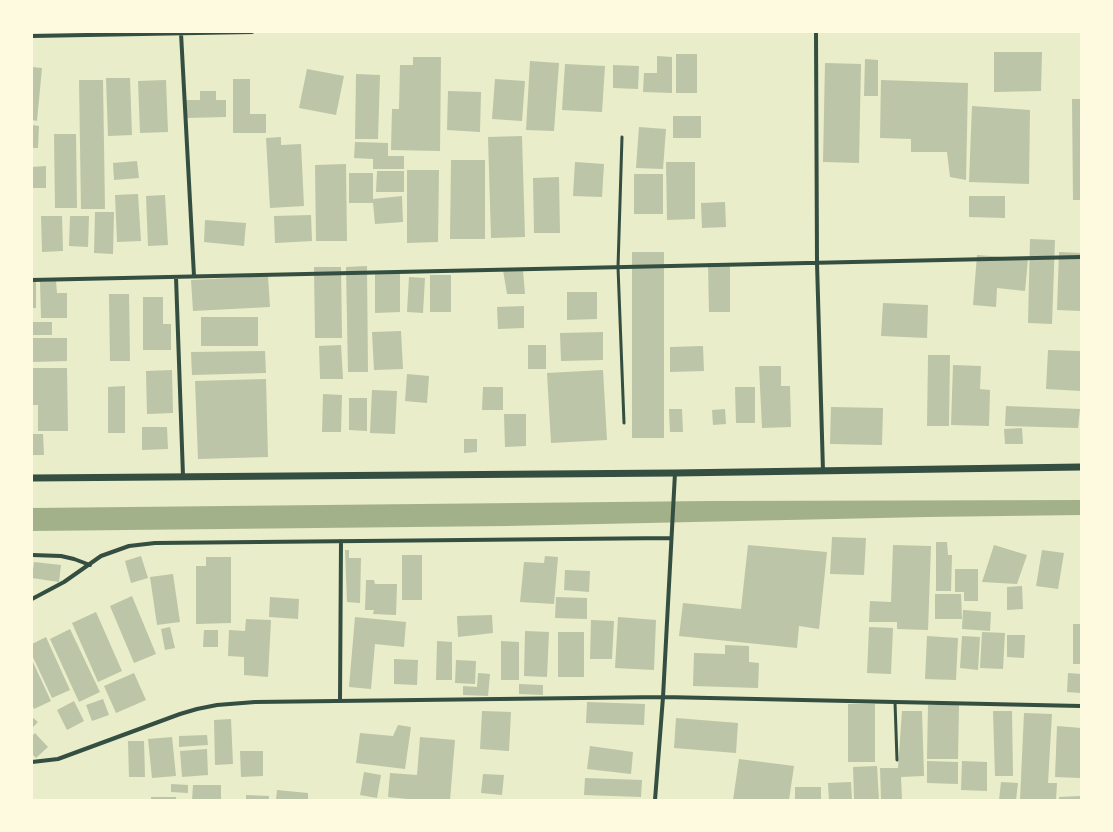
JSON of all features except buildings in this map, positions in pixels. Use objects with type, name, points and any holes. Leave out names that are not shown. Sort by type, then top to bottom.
[{"type":"street","points":[[32,36],[252,32]]},
{"type":"street","points":[[816,32],[817,263],[823,471]]},
{"type":"street","points":[[181,33],[194,276]]},
{"type":"street","points":[[32,280],[1081,257]]},
{"type":"street","points":[[176,277],[183,476]]},
{"type":"street","points":[[32,478],[675,473],[1081,467]]},
{"type":"street","points":[[655,800],[663,697],[675,473]]},
{"type":"street","points":[[32,599],[64,582],[101,556],[129,546],[155,543],[671,538]]},
{"type":"street","points":[[340,701],[341,541]]},
{"type":"street","points":[[32,555],[61,556],[90,565]]},
{"type":"street","points":[[32,762],[58,759],[180,714],[217,705],[255,702],[663,697],[1081,706]]},
{"type":"lane","points":[[622,137],[618,267],[624,423]]},
{"type":"lane","points":[[895,702],[897,760]]},
{"type":"shaded area","points":[[1081,500],[1081,515],[507,526],[32,531],[32,508],[710,501]]}]
